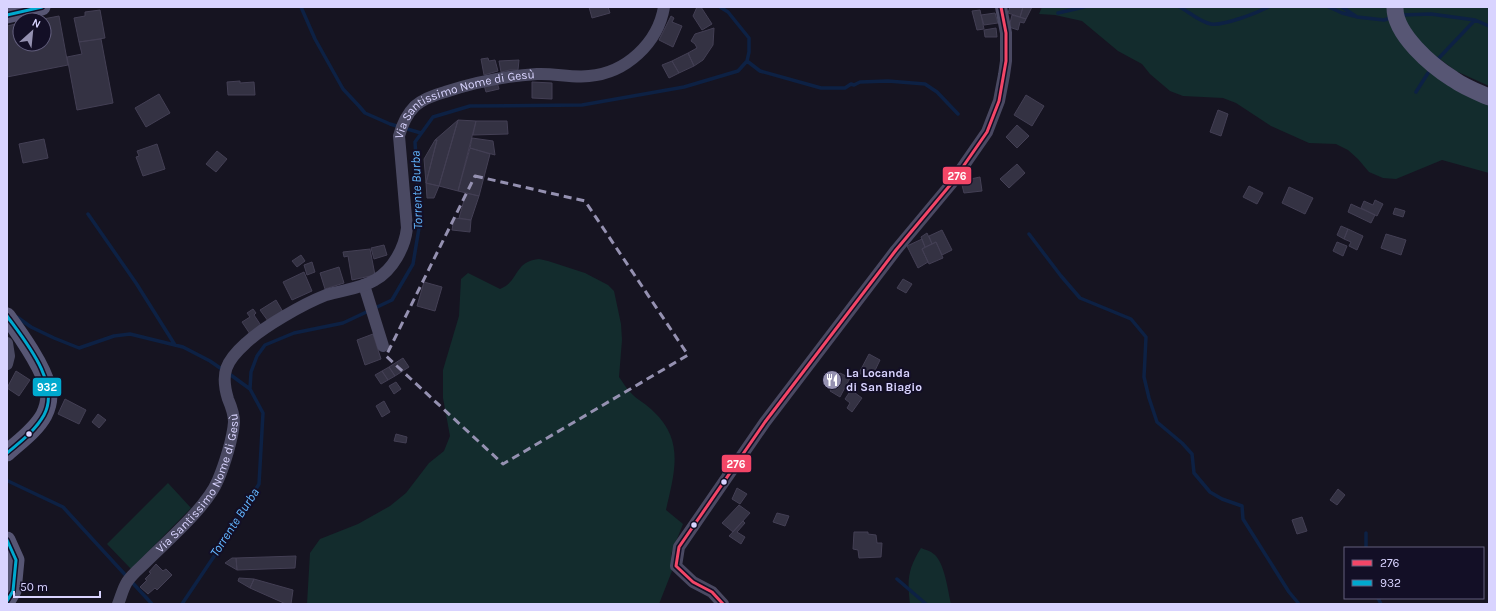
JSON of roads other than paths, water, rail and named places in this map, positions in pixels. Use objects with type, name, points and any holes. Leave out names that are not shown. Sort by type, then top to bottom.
[{"type":"main road","points":[[7,15],[42,7]]},
{"type":"main road","points":[[1397,15],[1406,39],[1429,62],[1453,80],[1489,97]]},
{"type":"main road","points":[[7,316],[19,333],[39,368],[49,396],[43,416],[36,426],[7,453]]},
{"type":"main road","points":[[7,540],[16,560],[14,591],[7,601]]},
{"type":"street","name":"Via Santissimo Nome di Gesù","points":[[118,604],[126,582],[204,502],[217,481],[233,432],[234,421],[232,409],[224,386],[224,374],[229,362],[246,343],[266,328],[297,310],[326,296],[376,280],[387,271],[395,260],[406,236],[407,228],[399,136],[401,127],[415,106],[435,95],[470,83],[494,78],[539,74],[587,76],[601,74],[627,62],[643,49],[654,35],[664,7]]},
{"type":"street","points":[[723,604],[712,592],[693,582],[676,566],[679,547],[765,422],[896,250],[951,184],[987,132],[999,101],[1006,61],[1006,33],[1001,7]]},
{"type":"street","points":[[364,285],[383,346]]},
{"type":"street","points":[[7,343],[9,356],[7,364]]},
{"type":"waterway","points":[[301,7],[315,39],[343,89],[365,113],[390,124],[421,133]]},
{"type":"waterway","name":"Torrente Burba","points":[[182,604],[225,540],[259,484],[263,413],[250,389],[251,372],[257,356],[265,345],[294,333],[343,323],[392,300],[413,264],[420,222],[415,142],[433,117],[470,106],[582,105],[684,87],[738,71],[747,61],[749,52],[749,38],[728,12],[720,7]]},
{"type":"waterway","points":[[1058,13],[1084,7]]},
{"type":"waterway","points":[[1180,7],[1195,17],[1211,24],[1223,23],[1240,18],[1268,7]]},
{"type":"waterway","points":[[1329,7],[1342,13],[1354,16]]},
{"type":"waterway","points":[[1342,7],[1357,17],[1384,20],[1391,18]]},
{"type":"waterway","points":[[1401,15],[1431,14],[1475,20],[1489,26]]},
{"type":"waterway","points":[[1437,60],[1475,20]]},
{"type":"waterway","points":[[747,61],[760,71],[821,88],[845,88],[851,84],[854,85],[860,82],[888,81],[925,84],[937,92],[958,114]]},
{"type":"waterway","points":[[1416,92],[1428,73]]},
{"type":"waterway","points":[[88,214],[136,283],[175,345]]},
{"type":"waterway","points":[[1029,234],[1080,298],[1131,319],[1146,337],[1144,377],[1157,422],[1182,443],[1192,454],[1194,473],[1210,492],[1222,499],[1242,506],[1243,519],[1289,592],[1299,604]]},
{"type":"waterway","points":[[17,317],[31,327],[79,348],[114,336],[130,334],[183,347],[210,361],[223,370]]},
{"type":"waterway","points":[[228,373],[250,389]]},
{"type":"waterway","points":[[8,481],[63,507],[152,604]]},
{"type":"waterway","points":[[1366,533],[1366,547]]},
{"type":"waterway","points":[[897,579],[926,604]]},
{"type":"waterway","points":[[1378,599],[1381,604]]},
{"type":"place","name":"La Locanda di San Biagio","points":[[832,380]]}]
